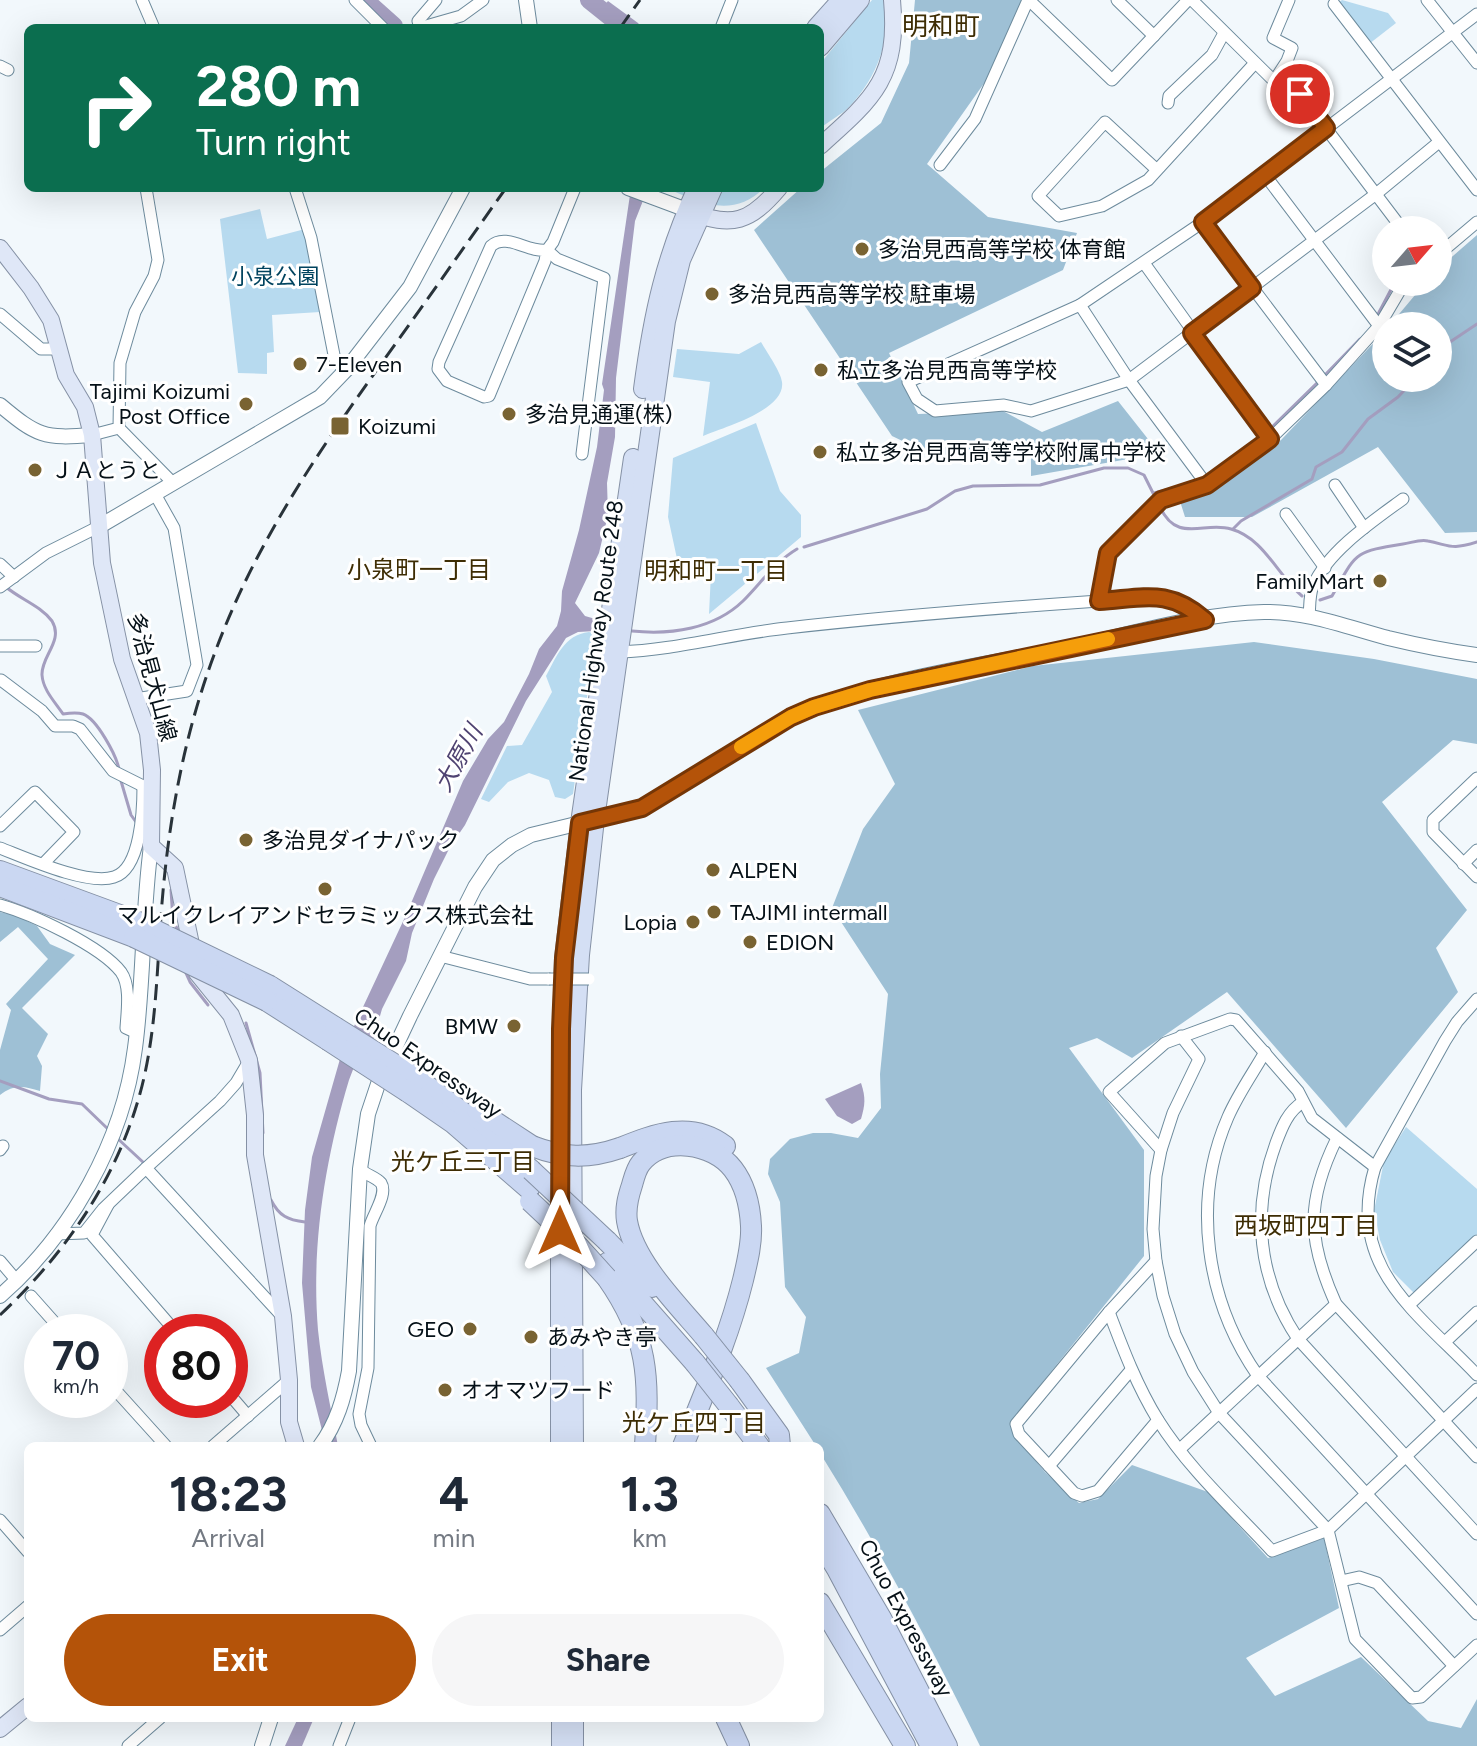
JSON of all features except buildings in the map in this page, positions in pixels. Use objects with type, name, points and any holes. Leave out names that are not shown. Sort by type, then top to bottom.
[{"type":"highway","points":[[820,24],[841,0]]},
{"type":"highway","points":[[824,42],[860,0]]},
{"type":"highway","name":"National Highway Route 248","points":[[560,1442],[561,1029],[564,958],[619,652],[666,321],[697,192]]},
{"type":"highway","name":"National Highway Route 248","points":[[574,1442],[572,1090],[587,821],[655,308],[670,253],[710,192]]},
{"type":"highway","name":"Chuo Expressway","points":[[0,871],[135,929],[268,994],[335,1033],[461,1111],[530,1187]]},
{"type":"highway","name":"Chuo Expressway","points":[[0,886],[135,929]]},
{"type":"highway","points":[[415,1081],[532,1146],[555,1155],[601,1155],[660,1133],[688,1130],[721,1143],[736,1156],[752,1183],[757,1200],[760,1243],[747,1305],[696,1442]]},
{"type":"highway","name":"Chuo Expressway","points":[[415,1081],[453,1123],[462,1142],[607,1241],[654,1290],[775,1442]]},
{"type":"highway","points":[[685,1442],[734,1316],[751,1230],[749,1203],[732,1168],[723,1159],[703,1149],[680,1145],[658,1151],[641,1163],[626,1203],[627,1223],[640,1254],[700,1348],[735,1393]]},
{"type":"highway","points":[[530,1187],[579,1247],[607,1270],[637,1333],[646,1364],[645,1442]]},
{"type":"highway","name":"Chuo Expressway","points":[[607,1270],[700,1348]]},
{"type":"highway","name":"Chuo Expressway","points":[[735,1393],[757,1442]]},
{"type":"highway","name":"Chuo Expressway","points":[[824,1521],[881,1618],[947,1746]]},
{"type":"highway","name":"Chuo Expressway","points":[[824,1548],[931,1746]]},
{"type":"highway","points":[[824,1610],[905,1746]]},
{"type":"highway","points":[[561,1722],[561,1746]]},
{"type":"highway","points":[[574,1722],[574,1746]]},
{"type":"highway","points":[[717,1722],[734,1744]]},
{"type":"highway","points":[[728,1722],[734,1744]]},
{"type":"main road","points":[[824,142],[862,109],[883,78],[893,44],[892,0]]},
{"type":"main road","points":[[694,213],[730,221],[740,220],[761,209],[776,192]]},
{"type":"main road","name":"多治見犬山線","points":[[0,248],[40,300],[51,320],[66,375],[85,407],[92,435],[102,563],[114,627],[148,733],[146,848]]},
{"type":"main road","points":[[146,848],[175,868],[197,973],[231,1015],[249,1060],[255,1115],[255,1155],[283,1316],[289,1422],[295,1442]]},
{"type":"main road","points":[[0,1729],[24,1709]]},
{"type":"street","points":[[142,0],[152,24]]},
{"type":"street","points":[[355,0],[379,24]]},
{"type":"street","points":[[419,24],[418,21],[436,0]]},
{"type":"street","points":[[434,24],[461,16],[483,0]]},
{"type":"street","points":[[526,0],[529,24]]},
{"type":"street","points":[[723,24],[732,0]]},
{"type":"street","points":[[940,165],[975,119],[1029,0],[1112,80],[1190,0],[1274,81],[1300,94],[1392,216]]},
{"type":"street","points":[[1117,0],[1154,36]]},
{"type":"street","points":[[1274,81],[1292,48],[1273,38],[1289,0]]},
{"type":"street","points":[[1427,0],[1477,63]]},
{"type":"street","points":[[1334,4],[1477,190]]},
{"type":"street","points":[[1439,142],[1314,242],[1129,380],[1031,411],[1004,405],[935,411],[917,399],[908,382],[1080,305],[1203,222],[1477,14]]},
{"type":"street","points":[[1168,103],[1169,96],[1212,55],[1224,33]]},
{"type":"street","points":[[1157,170],[1105,122],[1038,196],[1059,216],[1102,206],[1148,180],[1255,63]]},
{"type":"street","points":[[1265,175],[1372,317]]},
{"type":"street","points":[[147,192],[158,260],[154,276],[135,312],[120,363],[119,428],[173,483]]},
{"type":"street","points":[[296,192],[311,238],[335,360],[346,370]]},
{"type":"street","points":[[0,564],[8,582],[46,553],[100,526],[320,397],[346,370],[410,287],[460,192]]},
{"type":"street","points":[[573,192],[547,250],[489,396],[484,397],[447,381],[438,369],[491,246],[497,241],[503,240],[531,250],[547,250],[557,259],[604,278],[582,454]]},
{"type":"street","points":[[638,192],[694,213]]},
{"type":"street","points":[[1203,222],[1326,385]]},
{"type":"street","points":[[1452,243],[1477,222]]},
{"type":"street","points":[[1144,263],[1270,439]]},
{"type":"street","points":[[1080,305],[1129,380],[1207,485]]},
{"type":"street","points":[[0,314],[41,349],[58,349]]},
{"type":"street","points":[[1099,601],[1108,553],[1161,500],[1207,485],[1270,439],[1326,385],[1372,334]]},
{"type":"street","points":[[0,405],[36,432],[57,438],[92,435],[119,428]]},
{"type":"street","points":[[1335,485],[1364,528]]},
{"type":"street","points":[[135,699],[187,691],[197,665],[174,528],[155,494]]},
{"type":"street","points":[[1309,617],[1312,588],[1325,568],[1364,528],[1403,499]]},
{"type":"street","points":[[1286,514],[1325,568]]},
{"type":"street","points":[[619,652],[696,644],[736,633],[888,616],[1159,597],[1178,600],[1205,620]]},
{"type":"street","points":[[322,1442],[335,1422],[345,1395],[352,1340],[360,1169],[368,1114],[378,1084],[475,887],[493,860],[512,845],[531,835],[642,808],[791,717],[814,707],[870,690],[1205,620],[1262,612],[1309,617],[1429,648],[1477,655]]},
{"type":"street","points":[[0,646],[36,646]]},
{"type":"street","points":[[0,1296],[17,1281],[82,1198],[116,1122],[129,1084],[137,1033],[146,884],[143,819],[147,788],[113,771],[80,729],[55,726],[42,711],[1,680]]},
{"type":"street","points":[[1477,778],[1433,820],[1433,832],[1477,877]]},
{"type":"street","points":[[0,826],[35,792],[74,832],[44,863]]},
{"type":"street","points":[[0,848],[93,880],[116,877],[146,848]]},
{"type":"street","points":[[1463,864],[1477,850]]},
{"type":"street","points":[[0,905],[68,935],[101,955],[122,974],[127,990],[126,1028],[137,1033]]},
{"type":"street","points":[[440,956],[530,979],[589,979]]},
{"type":"street","points":[[1477,999],[1445,1041],[1375,1167],[1369,1187],[1368,1234],[1375,1257],[1390,1284],[1477,1375]]},
{"type":"street","points":[[1161,1150],[1109,1092],[1165,1043],[1230,1019],[1236,1020],[1298,1091],[1312,1118],[1375,1167]]},
{"type":"street","points":[[1181,1036],[1199,1059],[1182,1092],[1161,1150],[1153,1208],[1156,1261],[1163,1296],[1175,1334],[1193,1372],[1219,1413],[1328,1530],[1355,1639],[1412,1698],[1421,1697],[1477,1645]]},
{"type":"street","points":[[1265,1052],[1228,1117],[1215,1157],[1207,1212],[1213,1278],[1224,1315],[1242,1354],[1258,1376],[1477,1614]]},
{"type":"street","points":[[56,1234],[84,1233],[123,1188],[220,1101],[236,1083],[249,1060]]},
{"type":"street","points":[[1303,1102],[1292,1108],[1278,1136],[1270,1160],[1261,1214],[1266,1268],[1273,1296],[1298,1339],[1477,1534]]},
{"type":"street","points":[[1337,1138],[1322,1171],[1314,1200],[1318,1256],[1336,1304],[1477,1457]]},
{"type":"street","points":[[146,1168],[283,1316]]},
{"type":"street","points":[[360,1169],[383,1186],[383,1194],[370,1226],[368,1368],[359,1414],[369,1442]]},
{"type":"street","points":[[108,1205],[92,1235],[160,1314]]},
{"type":"street","points":[[1409,1305],[1477,1241]]},
{"type":"street","points":[[0,1261],[17,1281]]},
{"type":"street","points":[[1156,1261],[1109,1312],[1016,1424],[1019,1434],[1074,1493],[1082,1496],[1098,1491],[1158,1420]]},
{"type":"street","points":[[31,1296],[47,1314]]},
{"type":"street","points":[[1180,1449],[1336,1304]]},
{"type":"street","points":[[1109,1312],[1131,1370],[1158,1420],[1180,1449],[1272,1551],[1328,1530],[1477,1389]]},
{"type":"street","points":[[1445,1342],[1477,1312]]},
{"type":"street","points":[[1049,1466],[1131,1370]]},
{"type":"street","points":[[248,1416],[289,1380]]},
{"type":"street","points":[[128,1404],[162,1442]]},
{"type":"street","points":[[218,1442],[246,1418]]},
{"type":"street","points":[[0,1520],[24,1547]]},
{"type":"street","points":[[1341,1581],[1359,1577],[1377,1583],[1454,1666]]},
{"type":"street","points":[[0,1630],[24,1609]]},
{"type":"street","points":[[128,1746],[155,1722]]},
{"type":"street","points":[[262,1746],[270,1722]]},
{"type":"street","points":[[339,1746],[348,1722]]},
{"type":"green space","points":[[872,0],[884,0],[886,29],[875,70],[860,95],[824,126],[824,59]]},
{"type":"green space","points":[[1342,0],[1388,13],[1396,23],[1369,44],[1338,3]]},
{"type":"green space","points":[[676,192],[759,192],[741,203],[729,205],[692,199]]},
{"type":"green space","name":"小泉公園","points":[[260,209],[267,239],[305,229],[320,312],[272,315],[274,352],[267,353],[267,374],[238,373],[220,219]]},
{"type":"green space","points":[[761,342],[781,378],[781,392],[774,401],[752,416],[703,436],[710,382],[673,377],[677,349],[739,354]]},
{"type":"green space","points":[[756,423],[780,491],[801,515],[801,537],[709,614],[711,573],[679,568],[668,517],[673,458]]},
{"type":"green space","points":[[589,632],[596,634],[573,794],[565,799],[555,797],[549,780],[529,773],[508,782],[489,802],[481,799],[507,746],[522,745],[552,692],[546,676],[558,654],[573,637]]},
{"type":"green space","points":[[1406,1127],[1477,1189],[1477,1234],[1414,1293],[1393,1272],[1380,1240],[1374,1211],[1384,1161]]},
{"type":"shaded area","points":[[915,0],[1024,0],[992,72],[927,164],[988,217],[1077,233],[1063,270],[889,353],[918,414],[1003,411],[1042,432],[1118,401],[1148,439],[1140,457],[1031,476],[1031,452],[934,456],[892,436],[754,230],[797,192],[824,192],[824,169],[881,123],[909,63]]},
{"type":"shaded area","points":[[608,1],[639,24],[611,24],[598,13]]},
{"type":"shaded area","points":[[630,192],[646,192],[635,221],[616,378],[615,437],[607,483],[608,515],[599,553],[575,603],[585,616],[599,620],[596,631],[578,632],[566,638],[526,701],[465,825],[450,847],[412,933],[406,961],[382,1009],[370,1051],[354,1067],[333,1141],[318,1235],[316,1298],[324,1374],[337,1442],[325,1442],[311,1387],[302,1283],[305,1210],[312,1157],[342,1052],[406,915],[463,781],[488,739],[504,722],[539,649],[557,626],[562,591],[597,447],[604,390],[602,384]]},
{"type":"shaded area","points":[[1477,235],[1477,532],[1445,533],[1378,447],[1252,517],[1185,517],[1179,498],[1215,488],[1281,440],[1372,345],[1372,392],[1452,392],[1452,312],[1401,312],[1414,296],[1452,296],[1452,257]]},
{"type":"shaded area","points":[[1254,642],[1374,659],[1477,679],[1477,744],[1453,740],[1382,802],[1467,910],[1436,948],[1458,992],[1346,1128],[1227,992],[1132,1058],[1097,1038],[1069,1048],[1144,1150],[1144,1256],[1013,1419],[1016,1437],[1045,1472],[1079,1503],[1098,1499],[1132,1465],[1208,1492],[1268,1558],[1324,1538],[1339,1608],[1246,1658],[1275,1696],[1361,1657],[1428,1721],[1461,1728],[1477,1699],[1477,1746],[980,1746],[904,1598],[824,1460],[824,1442],[813,1442],[766,1368],[799,1353],[806,1317],[785,1287],[780,1202],[768,1174],[770,1159],[790,1139],[813,1133],[858,1138],[881,1108],[880,1074],[888,994],[832,908],[863,829],[895,784],[858,710],[1033,666]]},
{"type":"shaded area","points":[[0,912],[37,926],[50,944],[75,955],[22,1008],[48,1034],[37,1056],[42,1066],[40,1091],[19,1087],[0,1095],[0,1050],[11,1010],[6,1004],[48,959],[18,927],[0,942]]},
{"type":"shaded area","points":[[861,1083],[863,1110],[861,1119],[852,1124],[837,1116],[825,1099]]},
{"type":"shaded area","points":[[296,1722],[312,1722],[302,1746],[285,1746]]},
{"type":"waterway","points":[[365,0],[392,24]]},
{"type":"waterway","name":"大原川","points":[[589,0],[619,24]]},
{"type":"waterway","points":[[1379,312],[1388,296]]},
{"type":"waterway","points":[[1452,341],[1477,324]]},
{"type":"waterway","points":[[1323,377],[1360,339]]},
{"type":"waterway","points":[[1269,430],[1318,382]]},
{"type":"waterway","points":[[1233,529],[1241,521],[1312,479],[1316,467],[1342,452],[1368,419],[1403,392]]},
{"type":"waterway","points":[[1232,460],[1263,435]]},
{"type":"waterway","points":[[804,547],[927,509],[955,491],[973,486],[1040,485],[1104,468],[1128,468],[1144,475],[1156,499]]},
{"type":"waterway","points":[[1154,493],[1197,482]]},
{"type":"waterway","points":[[1160,507],[1174,525],[1192,529],[1221,527],[1253,540],[1302,596]]},
{"type":"waterway","points":[[1320,600],[1332,596],[1352,562],[1365,552],[1422,540],[1456,547],[1477,542]]},
{"type":"waterway","points":[[632,631],[677,631],[719,618],[743,601],[775,566],[797,549]]},
{"type":"waterway","points":[[6,587],[52,621],[55,635],[43,668],[45,686],[63,714],[83,714],[94,723],[110,747],[119,769]]},
{"type":"waterway","points":[[121,781],[136,822]]},
{"type":"waterway","points":[[171,890],[173,921],[179,932]]},
{"type":"waterway","points":[[185,971],[208,1005]]},
{"type":"waterway","points":[[246,1023],[260,1073],[263,1133]]},
{"type":"waterway","points":[[0,1081],[49,1099],[82,1104],[109,1130]]},
{"type":"waterway","points":[[117,1138],[144,1163]]},
{"type":"waterway","points":[[271,1200],[285,1216],[305,1222]]},
{"type":"railway","points":[[623,24],[640,0]]},
{"type":"railway","points":[[0,1315],[47,1265],[88,1211],[120,1151],[132,1119],[151,1041],[165,871],[179,778],[203,685],[230,615],[267,540],[309,469],[503,192]]},
{"type":"slow traffic","points":[[741,747],[791,717],[870,690],[1108,639]]},
{"type":"place","name":"多治見西高等学校 体育館","points":[[862,249]]},
{"type":"place","name":"多治見西高等学校 駐車場","points":[[712,294]]},
{"type":"place","name":"7-Eleven","points":[[300,364]]},
{"type":"place","name":"私立多治見西高等学校","points":[[821,370]]},
{"type":"place","name":"Tajimi Koizumi Post Office","points":[[246,404]]},
{"type":"place","name":"多治見通運(株)","points":[[509,414]]},
{"type":"place","name":"Koizumi","points":[[340,426]]},
{"type":"place","name":"私立多治見西高等学校附属中学校","points":[[820,452]]},
{"type":"place","name":"ＪＡとうと","points":[[35,470]]},
{"type":"place","name":"FamilyMart","points":[[1380,581]]},
{"type":"place","name":"多治見ダイナパック","points":[[246,840]]},
{"type":"place","name":"ALPEN","points":[[713,870]]},
{"type":"place","name":"マルイクレイアンドセラミックス株式会社","points":[[325,889]]},
{"type":"place","name":"TAJIMI intermall","points":[[714,912]]},
{"type":"place","name":"Lopia","points":[[693,922]]},
{"type":"place","name":"EDION","points":[[750,942]]},
{"type":"place","name":"BMW","points":[[514,1026]]},
{"type":"place","name":"GEO","points":[[470,1329]]},
{"type":"place","name":"あみやき亭","points":[[531,1337]]},
{"type":"place","name":"オオマツフード","points":[[445,1390]]},
{"type":"district","name":"明和町","points":[[941,26]]},
{"type":"district","name":"小泉町一丁目","points":[[419,569]]},
{"type":"district","name":"明和町一丁目","points":[[716,570]]},
{"type":"district","name":"光ケ丘三丁目","points":[[463,1161]]},
{"type":"district","name":"西坂町四丁目","points":[[1306,1225]]},
{"type":"district","name":"光ケ丘四丁目","points":[[694,1422]]},
{"type":"route","points":[[560,1231],[564,958],[580,823],[642,808],[791,717],[814,707],[870,690],[1205,620],[1178,600],[1159,597],[1099,601],[1108,553],[1161,500],[1207,485],[1270,439],[1192,333],[1252,288],[1203,222],[1326,128],[1300,94]]}]
